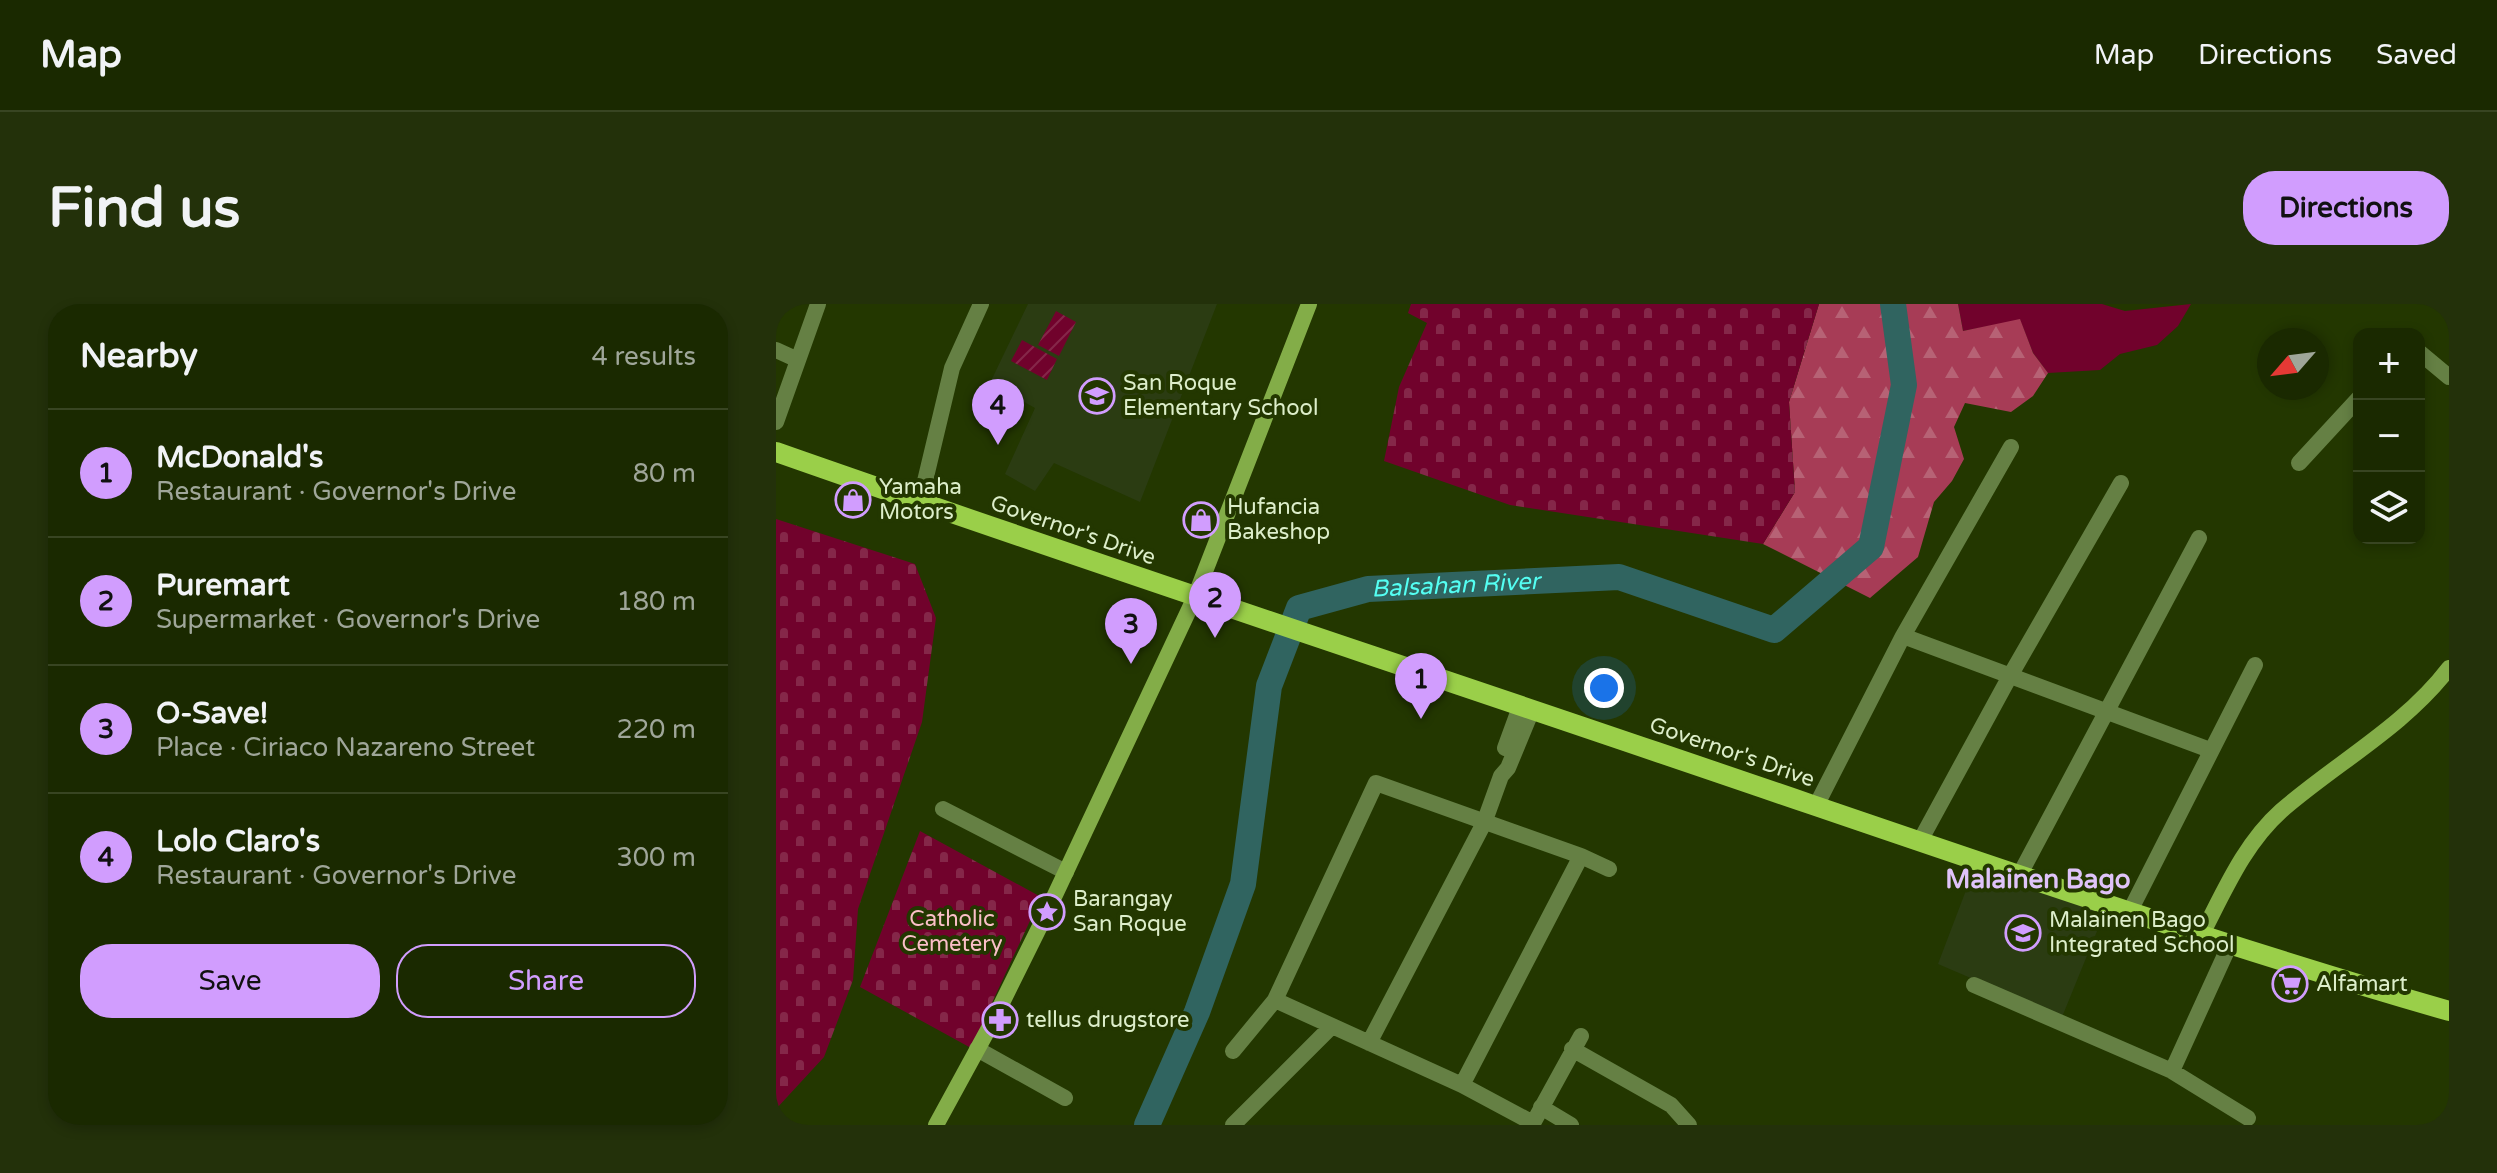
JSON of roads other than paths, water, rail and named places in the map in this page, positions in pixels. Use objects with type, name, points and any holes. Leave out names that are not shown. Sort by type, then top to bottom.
[{"type":"main road","points":[[936,1125],[1066,872],[1195,597],[1309,304]]},
{"type":"main road","name":"Governor's Drive","points":[[776,452],[1332,644],[1523,716],[1816,806],[2230,944],[2449,1011]]},
{"type":"main road","points":[[2202,934],[2244,853],[2279,813],[2398,721],[2449,668]]},
{"type":"street","points":[[776,422],[818,304]]},
{"type":"street","points":[[920,502],[952,368],[981,304]]},
{"type":"street","points":[[776,350],[798,360]]},
{"type":"street","points":[[2425,357],[2449,377]]},
{"type":"street","points":[[2299,463],[2357,400]]},
{"type":"street","points":[[1816,806],[1903,636],[2011,447]]},
{"type":"street","points":[[1920,841],[2121,483]]},
{"type":"street","points":[[2020,874],[2199,538]]},
{"type":"street","points":[[1903,636],[2210,750]]},
{"type":"street","points":[[2130,911],[2255,665]]},
{"type":"street","points":[[1369,1043],[1484,823],[1501,776],[1508,768],[1523,716]]},
{"type":"street","points":[[1233,1051],[1275,1000],[1376,783],[1581,856],[1609,869]]},
{"type":"street","points":[[943,809],[1066,872]]},
{"type":"street","points":[[1462,1085],[1581,856]]},
{"type":"street","points":[[2170,1070],[2230,944]]},
{"type":"street","points":[[1974,985],[2170,1070],[2248,1118]]},
{"type":"street","points":[[1275,1000],[1462,1085],[1532,1124],[1576,1043],[1671,1105],[1689,1125]]},
{"type":"street","points":[[1233,1125],[1331,1027]]},
{"type":"street","points":[[977,1049],[1065,1098]]},
{"type":"street","points":[[1541,1107],[1571,1125]]},
{"type":"waterway","name":"Balsahan River","points":[[1147,1125],[1197,1012],[1243,884],[1269,686],[1299,608],[1368,589],[1619,577],[1774,630],[1871,547],[1904,385],[1893,304]]},
{"type":"place","name":"San Roque Elementary School","points":[[1097,396]]},
{"type":"place","name":"Lolo Claro's","points":[[998,445]]},
{"type":"place","name":"Yamaha Motors","points":[[853,500]]},
{"type":"place","name":"Hufancia Bakeshop","points":[[1201,520]]},
{"type":"place","name":"Puremart","points":[[1215,638]]},
{"type":"place","name":"O-Save!","points":[[1131,664]]},
{"type":"place","name":"McDonald's","points":[[1421,719]]},
{"type":"place","name":"Barangay San Roque","points":[[1047,912]]},
{"type":"place","name":"Malainen Bago Integrated School","points":[[2023,933]]},
{"type":"place","name":"Alfamart","points":[[2290,984]]},
{"type":"place","name":"tellus drugstore","points":[[1000,1020]]},
{"type":"district","name":"Malainen Bago","points":[[2038,879]]},
{"type":"park label","name":"Catholic Cemetery","points":[[952,932]]}]
